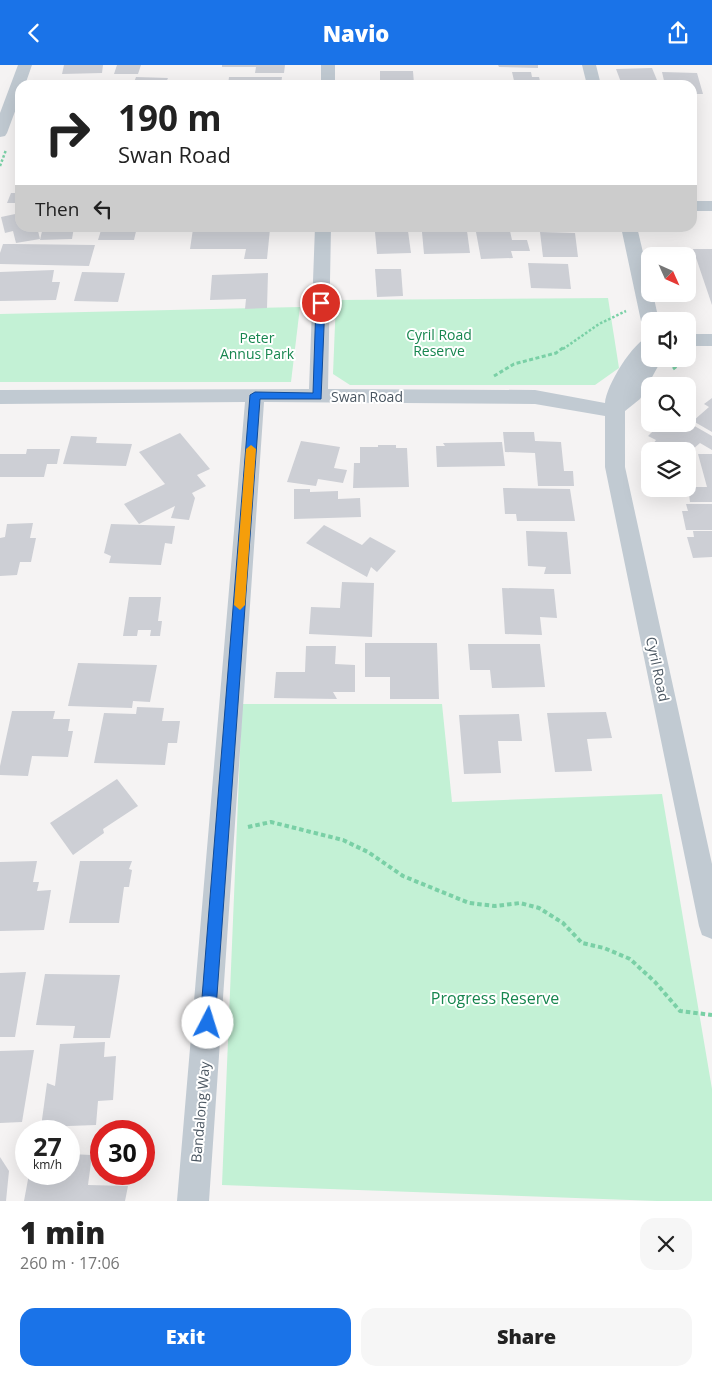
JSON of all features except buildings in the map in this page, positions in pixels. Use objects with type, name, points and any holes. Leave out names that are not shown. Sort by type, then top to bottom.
[{"type":"street","points":[[19,80],[25,65]]},
{"type":"street","points":[[328,65],[328,80]]},
{"type":"street","points":[[589,65],[593,80]]},
{"type":"street","points":[[0,133],[15,92]]},
{"type":"street","points":[[697,205],[712,206]]},
{"type":"street","points":[[318,396],[323,232]]},
{"type":"street","points":[[630,232],[648,312]]},
{"type":"street","points":[[696,340],[712,340]]},
{"type":"street","name":"Cyril Road","points":[[641,351],[615,394],[616,467],[712,926]]},
{"type":"street","points":[[614,411],[633,394],[648,367]]},
{"type":"street","name":"Swan Road","points":[[0,397],[255,395],[535,397],[614,411]]},
{"type":"street","name":"Bandalong Way","points":[[193,1201],[224,825],[255,395]]},
{"type":"path","points":[[479,397],[483,385],[514,364],[556,353],[599,324],[625,311],[641,314]]},
{"type":"path","points":[[224,825],[249,827],[271,822],[296,827],[343,840],[368,852],[403,876],[469,903],[495,906],[520,903],[539,908],[563,923],[582,943],[604,948],[630,959],[655,982],[680,1011],[712,1015]]},
{"type":"green space","name":"Cyril Road Reserve","points":[[608,298],[619,368],[595,385],[350,385],[333,374],[336,300]]},
{"type":"green space","name":"Peter Annus Park","points":[[300,307],[291,382],[0,382],[0,314]]},
{"type":"green space","name":"Progress Reserve","points":[[242,704],[442,704],[452,802],[662,794],[712,1089],[712,1201],[657,1201],[222,1185]]},
{"type":"slow traffic","points":[[240,605],[251,449]]},
{"type":"route","points":[[208,1023],[255,395],[318,396],[321,303]]}]
